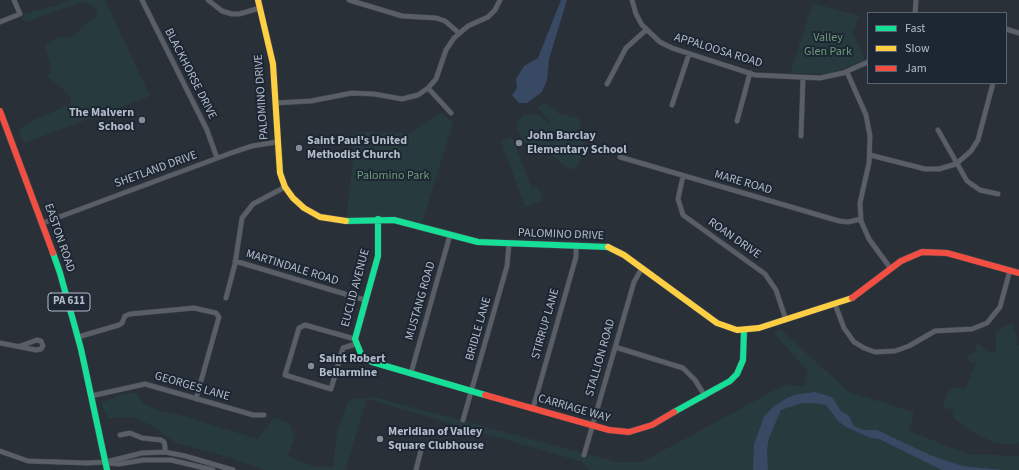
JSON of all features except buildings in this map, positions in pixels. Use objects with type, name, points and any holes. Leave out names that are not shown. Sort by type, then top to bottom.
[{"type":"main road","name":"PALOMINO DRIVE","points":[[258,0],[273,64],[278,167],[285,187],[298,203],[320,217],[344,222],[378,219],[401,221],[478,242],[608,247],[618,251],[717,323],[730,328],[744,330],[759,328],[786,320],[835,304],[859,294],[910,256],[935,251],[1019,273]]},
{"type":"main road","name":"EASTON ROAD","points":[[0,111],[2,124],[43,223],[60,273],[78,337],[107,470]]},
{"type":"main road","name":"EUCLID AVENUE","points":[[356,343],[365,300],[378,256],[378,219]]},
{"type":"main road","name":"CARRIAGE WAY","points":[[356,343],[361,354],[369,360],[532,408],[621,432],[641,430],[730,381],[740,369],[744,355],[744,330]]},
{"type":"street","points":[[0,22],[20,14],[14,0]]},
{"type":"street","name":"BLACKHORSE DRIVE","points":[[142,0],[207,130],[217,158]]},
{"type":"street","points":[[208,0],[218,8],[232,14],[239,14],[260,8]]},
{"type":"street","points":[[349,0],[402,16],[436,18],[445,21],[459,33]]},
{"type":"street","points":[[275,103],[311,101],[352,93],[368,93],[396,99],[418,95],[428,88],[436,79],[450,44],[459,33],[488,17],[495,10],[500,0]]},
{"type":"street","name":"APPALOOSA ROAD","points":[[632,0],[638,18],[646,30],[664,45],[750,73],[764,76],[802,78],[828,77],[847,72],[867,62]]},
{"type":"street","points":[[915,12],[916,0]]},
{"type":"street","points":[[1007,29],[1019,33]]},
{"type":"street","points":[[607,84],[626,48],[646,30]]},
{"type":"street","points":[[672,106],[689,54]]},
{"type":"street","points":[[847,72],[866,115],[870,136],[870,155],[860,199],[861,219],[869,239],[891,269]]},
{"type":"street","points":[[737,121],[750,73]]},
{"type":"street","points":[[801,136],[802,78]]},
{"type":"street","points":[[870,155],[925,169],[939,169],[956,164],[971,151],[978,140],[993,84]]},
{"type":"street","points":[[428,88],[451,113]]},
{"type":"street","points":[[938,130],[964,177],[980,190],[998,194]]},
{"type":"street","name":"SHETLAND DRIVE","points":[[43,223],[217,158],[252,146],[277,142]]},
{"type":"street","name":"MARE ROAD","points":[[620,157],[839,221],[861,219]]},
{"type":"street","name":"ROAN DRIVE","points":[[683,176],[678,199],[683,215],[765,274],[776,290],[786,320]]},
{"type":"street","points":[[226,298],[235,261],[240,223],[246,211],[260,200],[285,187]]},
{"type":"street","name":"MUSTANG ROAD","points":[[411,372],[450,235]]},
{"type":"street","name":"BRIDLE LANE","points":[[463,420],[507,266],[509,244]]},
{"type":"street","name":"STIRRUP LANE","points":[[532,408],[572,271],[576,256],[576,245]]},
{"type":"street","name":"MARTINDALE ROAD","points":[[235,261],[365,300]]},
{"type":"street","name":"STALLION ROAD","points":[[584,455],[634,282],[642,268]]},
{"type":"street","points":[[835,304],[844,328],[854,342],[875,352],[895,352],[909,346],[935,330],[972,329],[987,323],[995,316],[1000,307],[1010,270]]},
{"type":"street","points":[[78,337],[119,326],[125,316],[130,314],[194,308],[212,311],[219,317],[196,399]]},
{"type":"street","name":"EUCLID AVENUE","points":[[305,325],[356,343],[343,348],[331,389],[284,375],[298,328],[305,325]]},
{"type":"street","points":[[0,343],[20,346]]},
{"type":"street","points":[[615,347],[683,368],[693,377],[705,396]]},
{"type":"street","name":"GEORGES LANE","points":[[91,396],[142,384],[253,415],[264,415]]},
{"type":"street","points":[[120,435],[130,433],[142,438],[161,440],[166,446],[165,452]]},
{"type":"street","points":[[416,470],[421,450]]},
{"type":"street","points":[[0,451],[28,461],[88,463],[106,462],[119,464],[151,459],[171,460],[213,470]]},
{"type":"street","points":[[106,462],[135,454],[165,452],[233,470]]},
{"type":"green space","points":[[69,0],[105,0],[150,96],[24,143],[19,130],[34,120],[71,104],[71,98],[60,86],[48,77],[51,67],[45,46],[58,37],[70,38],[98,14],[93,5],[81,2],[26,22],[22,19],[24,14],[62,4]]},
{"type":"green space","name":"Valley Glen Park","points":[[813,3],[859,16],[853,33],[865,60],[838,71],[825,74],[790,73]]},
{"type":"green space","points":[[545,102],[561,115],[580,119],[582,138],[585,146],[579,164],[572,170],[563,165],[551,154],[542,153],[531,148],[523,141],[518,131],[517,122],[524,115],[539,115],[551,125],[551,122],[538,108]]},
{"type":"green space","name":"Palomino Park","points":[[440,112],[453,123],[421,227],[401,221],[346,221],[356,132],[412,133]]},
{"type":"green space","points":[[512,137],[532,188],[535,186],[539,189],[543,198],[541,201],[525,207],[501,141]]},
{"type":"green space","points":[[1015,324],[1013,331],[1018,336],[1016,343],[1019,346],[1019,443],[1010,445],[992,442],[971,431],[954,418],[953,410],[942,407],[949,391],[954,387],[965,390],[976,363],[970,362],[967,359],[969,354],[976,352],[976,345],[979,344],[989,353],[996,351],[996,332],[1006,325]]},
{"type":"green space","points":[[780,329],[849,392],[914,412],[909,431],[968,454],[1019,456],[1019,470],[589,470],[582,462],[367,399],[345,470],[265,470],[232,458],[176,443],[151,425],[131,417],[108,418],[101,403],[120,395],[136,392],[143,403],[160,411],[180,415],[257,439],[274,418],[289,423],[295,437],[288,456],[315,467],[333,467],[337,432],[349,399],[366,399],[370,396],[617,462],[642,462],[786,384],[804,387],[808,371],[774,334]]},
{"type":"water","points":[[561,0],[567,0],[549,59],[547,80],[542,92],[527,103],[519,103],[512,95],[517,88],[516,79],[524,66],[538,58]]},
{"type":"water","points":[[815,392],[832,397],[841,411],[849,416],[854,426],[863,430],[877,430],[930,455],[962,466],[1003,470],[942,470],[879,439],[871,438],[846,427],[838,421],[826,405],[802,403],[781,410],[769,438],[767,450],[768,470],[753,470],[754,444],[764,417],[774,406],[787,398],[794,395]]},
{"type":"traffic: fast","points":[[378,219],[378,256],[355,339],[361,354],[372,362],[485,395]]},
{"type":"traffic: fast","points":[[346,221],[394,220],[478,242],[608,247]]},
{"type":"traffic: fast","points":[[53,253],[81,349],[107,470]]},
{"type":"traffic: fast","points":[[674,412],[730,381],[737,374],[743,360],[744,330]]},
{"type":"traffic: slow","points":[[258,0],[273,64],[280,173],[285,187],[293,198],[304,208],[320,217],[346,221]]},
{"type":"traffic: slow","points":[[608,247],[624,255],[717,323],[737,330],[759,328],[852,298]]},
{"type":"traffic: jam","points":[[0,111],[53,253]]},
{"type":"traffic: jam","points":[[852,298],[901,261],[922,252],[947,253],[1019,273]]},
{"type":"traffic: jam","points":[[485,395],[609,430],[629,432],[652,425],[674,412]]},
{"type":"place","name":"The Malvern School","points":[[142,120]]},
{"type":"place","name":"John Barclay Elementary School","points":[[519,143]]},
{"type":"place","name":"Saint Paul's United Methodist Church","points":[[299,148]]},
{"type":"place","name":"Saint Robert Bellarmine","points":[[311,366]]},
{"type":"place","name":"Meridian of Valley Square Clubhouse","points":[[380,439]]}]
